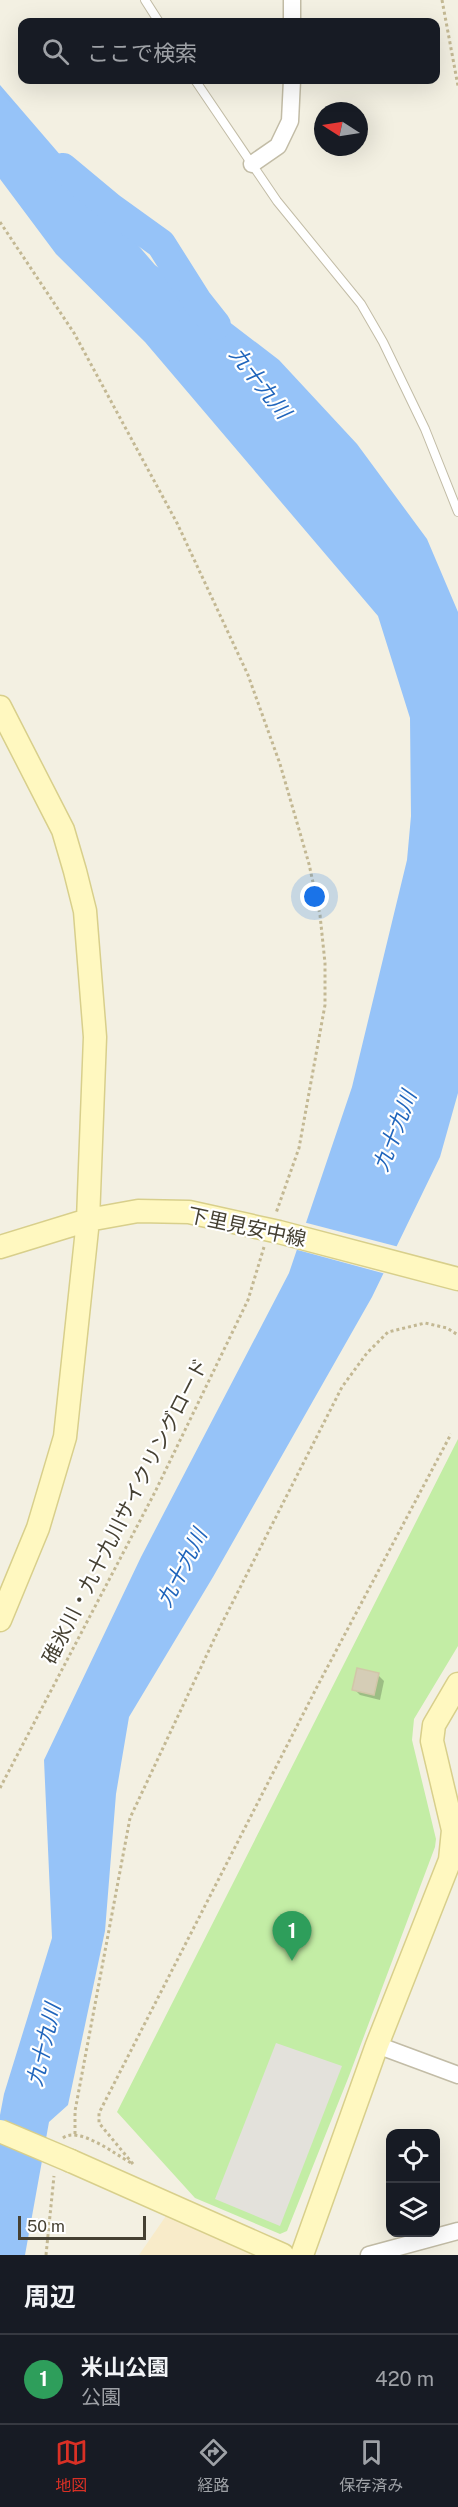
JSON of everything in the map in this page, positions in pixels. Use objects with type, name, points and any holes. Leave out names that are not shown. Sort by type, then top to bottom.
[{"type":"street","points":[[291,0],[292,18]]},
{"type":"street","points":[[252,164],[278,146],[290,121],[292,84]]},
{"type":"street","points":[[0,707],[63,830],[85,911],[95,1037],[88,1220],[65,1437],[38,1528],[0,1620]]},
{"type":"street","name":"下里見安中線","points":[[0,1247],[88,1220],[138,1212],[189,1212],[273,1230],[458,1279]]},
{"type":"street","points":[[302,2255],[377,2045],[450,1860],[453,1830],[432,1741],[434,1725],[458,1684]]},
{"type":"street","points":[[377,2045],[458,2075]]},
{"type":"street","points":[[0,2131],[283,2255]]},
{"type":"street","points":[[369,2255],[458,2231]]},
{"type":"lane","points":[[145,0],[156,18]]},
{"type":"lane","points":[[198,84],[277,201],[361,304],[383,342],[425,429],[458,512]]},
{"type":"path","points":[[442,0],[458,86]]},
{"type":"path","name":"碓氷川・九十九川サイクリングロード","points":[[0,222],[74,333],[177,524],[248,675],[280,764],[309,864],[320,915],[325,963],[325,1005],[299,1148],[248,1300],[155,1492],[0,1788]]},
{"type":"path","points":[[75,2134],[75,2111],[130,1818],[209,1652],[342,1387],[368,1353],[388,1332],[425,1323],[447,1328],[458,1335]]},
{"type":"path","points":[[133,2164],[99,2123],[99,2113],[297,1725],[451,1434]]},
{"type":"shaded area","points":[[276,2043],[342,2066],[280,2226],[215,2199]]},
{"type":"shaded area","points":[[170,2210],[264,2255],[139,2255]]},
{"type":"green space","points":[[458,1439],[458,1646],[414,1719],[412,1740],[436,1839],[435,1847],[349,2076],[287,2231],[280,2234],[195,2198],[117,2112]]},
{"type":"water","points":[[0,85],[155,265],[279,360],[357,444],[427,539],[458,612],[458,1093],[440,1157],[372,1297],[213,1577],[129,1717],[116,1794],[105,1931],[68,2105],[49,2122],[25,2255],[0,2255],[0,2115],[4,2094],[52,1938],[44,1760],[141,1557],[289,1273],[352,1087],[407,860],[411,816],[410,718],[378,616],[145,342],[56,254],[0,179]]},
{"type":"pier","points":[[303,1222],[399,1247],[386,1274],[294,1249]]},
{"type":"building","points":[[357,1668],[379,1673],[374,1695],[352,1690]]},
{"type":"waterway","name":"九十九川","points":[[63,168],[111,208],[161,244],[197,301],[216,325]]},
{"type":"place","name":"米山公園","points":[[292,1961]]}]
